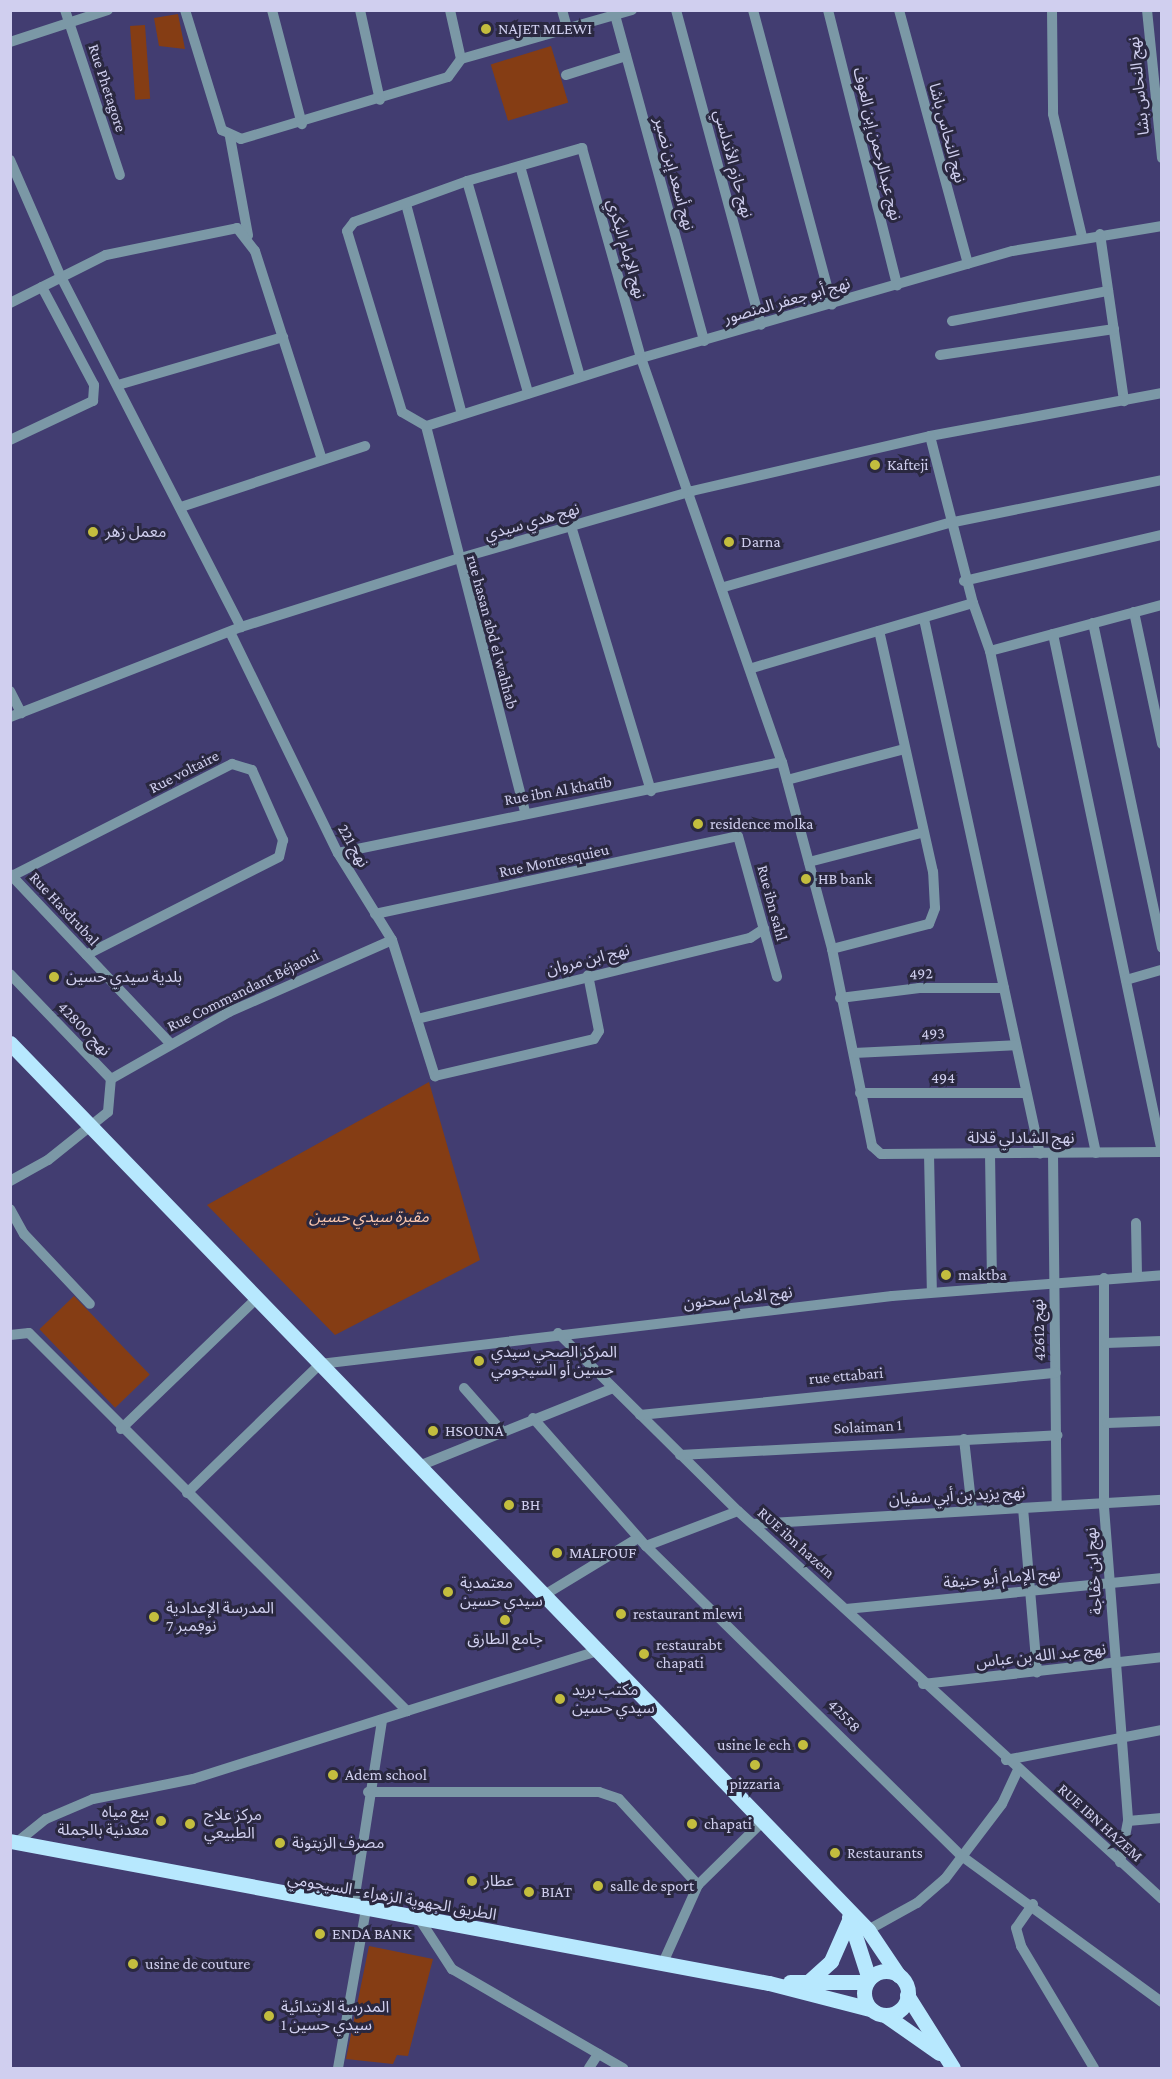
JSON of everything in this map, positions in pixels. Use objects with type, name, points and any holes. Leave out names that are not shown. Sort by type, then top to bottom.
[{"type":"main road","points":[[10,1043],[419,1466],[546,1593],[848,1913],[868,1930],[899,1976],[950,2065]]},
{"type":"main road","name":"الطريق الجهوية الزهراء - السيجومي","points":[[13,1842],[359,1909],[769,1983]]},
{"type":"main road","points":[[848,1913],[868,1981],[864,1996],[870,2009]]},
{"type":"main road","points":[[808,1982],[831,1961],[848,1913]]},
{"type":"main road","points":[[769,1983],[868,1981],[882,1971],[899,1976]]},
{"type":"main road","points":[[769,1983],[885,2015],[950,2065]]},
{"type":"main road","points":[[885,2015],[900,2010],[908,1995]]},
{"type":"street","points":[[10,42],[67,16],[108,10]]},
{"type":"street","points":[[185,10],[222,130],[230,137],[248,235],[322,460]]},
{"type":"street","points":[[272,10],[302,124]]},
{"type":"street","points":[[360,10],[380,100]]},
{"type":"street","points":[[450,10],[461,59]]},
{"type":"street","points":[[562,10],[567,27]]},
{"type":"street","points":[[230,137],[302,124],[380,100],[448,77],[461,59],[632,10]]},
{"type":"street","name":"نهج حازم الأندلسي","points":[[676,10],[761,325]]},
{"type":"street","points":[[753,10],[832,304]]},
{"type":"street","name":"نهج عبدالرحمن إبن العوف","points":[[828,10],[897,285]]},
{"type":"street","name":"نهج النحاس باشا","points":[[899,10],[968,264]]},
{"type":"street","points":[[1052,10],[1053,114],[1082,237]]},
{"type":"street","name":"نهج النحاس بشا","points":[[1147,10],[1161,158]]},
{"type":"street","name":"نهج أسعد إبن نصير","points":[[615,15],[704,341]]},
{"type":"street","name":"Rue Phetagore","points":[[67,16],[120,175]]},
{"type":"street","points":[[566,75],[626,56]]},
{"type":"street","name":"نهج الإمام البكري","points":[[520,166],[582,148],[641,358],[692,491],[782,762],[832,949],[840,998],[854,1053],[872,1146],[881,1154]]},
{"type":"street","points":[[10,160],[43,230],[60,275],[241,627]]},
{"type":"street","points":[[426,426],[402,412],[347,231],[354,222],[467,181],[520,166],[580,377]]},
{"type":"street","points":[[467,181],[528,393]]},
{"type":"street","points":[[406,204],[462,414]]},
{"type":"street","name":"نهج أبو جعفر المنصور","points":[[426,426],[641,358],[968,264],[1082,237],[1161,226]]},
{"type":"street","points":[[10,303],[60,275],[106,255],[219,230],[237,228],[248,235]]},
{"type":"street","points":[[1100,234],[1124,401]]},
{"type":"street","points":[[10,440],[93,401],[94,385],[42,287]]},
{"type":"street","points":[[952,321],[1108,291]]},
{"type":"street","points":[[940,356],[1114,329]]},
{"type":"street","points":[[118,386],[283,337]]},
{"type":"street","name":"نهج هدي سيدي","points":[[16,715],[241,627],[457,559],[692,491],[930,436],[1161,393]]},
{"type":"street","name":"rue hasan abd el wahhab","points":[[426,426],[457,559],[525,811]]},
{"type":"street","points":[[930,436],[964,581],[990,651],[1096,1153]]},
{"type":"street","points":[[181,507],[365,446]]},
{"type":"street","points":[[724,587],[949,523],[1161,480]]},
{"type":"street","points":[[572,526],[651,791]]},
{"type":"street","points":[[964,581],[1161,535]]},
{"type":"street","points":[[752,668],[973,603]]},
{"type":"street","points":[[990,651],[1161,605]]},
{"type":"street","points":[[1134,612],[1161,744]]},
{"type":"street","points":[[924,619],[1004,988],[1014,1045],[1040,1154]]},
{"type":"street","points":[[1094,623],[1161,948]]},
{"type":"street","points":[[832,949],[929,924],[935,908],[933,872],[921,833],[879,631]]},
{"type":"street","name":"نهج 221","points":[[230,632],[338,853],[392,940],[437,1077],[594,1039],[599,1031],[588,975]]},
{"type":"street","points":[[1053,634],[1161,1152]]},
{"type":"street","points":[[10,691],[16,715]]},
{"type":"street","points":[[787,780],[904,749]]},
{"type":"street","name":"Rue ibn Al khatib","points":[[338,853],[525,811],[651,791],[782,762]]},
{"type":"street","name":"Rue voltaire","points":[[11,875],[232,764],[252,770],[283,840],[279,857],[86,955]]},
{"type":"street","points":[[809,862],[921,833]]},
{"type":"street","name":"Rue Montesquieu","points":[[375,914],[738,836]]},
{"type":"street","name":"Rue ibn sahl","points":[[738,836],[777,977]]},
{"type":"street","name":"Rue Hasdrubal","points":[[11,875],[170,1043]]},
{"type":"street","name":"نهج ابن مروان","points":[[417,1019],[588,975],[750,938],[764,929]]},
{"type":"street","name":"Rue Commandant Béjaoui","points":[[111,1079],[170,1043],[302,976],[392,940]]},
{"type":"street","points":[[1126,980],[1161,970]]},
{"type":"street","name":"نهج 42800","points":[[10,974],[111,1079]]},
{"type":"street","name":"492","points":[[840,998],[919,988],[1004,988]]},
{"type":"street","name":"493","points":[[854,1053],[1014,1045]]},
{"type":"street","points":[[10,1181],[93,1127],[108,1112],[111,1079]]},
{"type":"street","name":"494","points":[[860,1093],[1026,1093]]},
{"type":"street","name":"نهج الشادلي قلالة","points":[[881,1154],[1161,1152]]},
{"type":"street","name":"نهج 42612","points":[[1053,1153],[1052,1280],[1056,1373],[1057,1506]]},
{"type":"street","points":[[928,1154],[932,1292]]},
{"type":"street","points":[[990,1154],[992,1286]]},
{"type":"street","points":[[10,1209],[24,1234],[90,1304]]},
{"type":"street","points":[[1136,1223],[1137,1276]]},
{"type":"street","name":"نهج الامام سحنون","points":[[320,1364],[558,1333],[932,1292],[1052,1280],[1161,1275]]},
{"type":"street","name":"نهج ابن خفاجة","points":[[1104,1278],[1107,1423],[1104,1507],[1124,1735],[1128,1821],[1120,1862]]},
{"type":"street","points":[[121,1429],[257,1298]]},
{"type":"street","points":[[10,1335],[28,1333],[121,1429],[407,1712]]},
{"type":"street","name":"RUE ibn hazem","points":[[558,1333],[738,1511],[1018,1770]]},
{"type":"street","points":[[1106,1343],[1161,1341]]},
{"type":"street","points":[[187,1493],[320,1364]]},
{"type":"street","name":"rue ettabari","points":[[640,1415],[1056,1373]]},
{"type":"street","points":[[464,1388],[501,1430]]},
{"type":"street","points":[[419,1466],[501,1430],[613,1388]]},
{"type":"street","name":"42558","points":[[533,1418],[642,1542],[963,1857],[1033,1904],[1161,2002]]},
{"type":"street","points":[[1107,1423],[1161,1421]]},
{"type":"street","name":"Solaiman 1","points":[[680,1455],[964,1438],[1057,1435]]},
{"type":"street","points":[[964,1438],[972,1510]]},
{"type":"street","name":"نهج يزيد بن أبي سفيان","points":[[753,1524],[972,1510],[1057,1506],[1104,1507],[1161,1500]]},
{"type":"street","points":[[1023,1508],[1037,1672]]},
{"type":"street","points":[[546,1593],[642,1542],[738,1511]]},
{"type":"street","name":"نهج الإمام أبو حنيفة","points":[[846,1609],[1161,1578]]},
{"type":"street","points":[[13,1842],[46,1820],[93,1798],[193,1779],[601,1650]]},
{"type":"street","name":"نهج عبد الله بن عباس","points":[[923,1684],[1161,1658]]},
{"type":"street","points":[[338,2068],[359,1909],[368,1792],[382,1720]]},
{"type":"street","points":[[1006,1760],[1124,1735],[1161,1730]]},
{"type":"street","points":[[868,1930],[918,1902],[963,1857],[1002,1804],[1018,1770]]},
{"type":"street","name":"RUE IBN HAZEM","points":[[1018,1770],[1161,1899]]},
{"type":"street","points":[[368,1792],[599,1792],[619,1800],[698,1885]]},
{"type":"street","points":[[1128,1821],[1161,1818]]},
{"type":"street","points":[[662,1965],[698,1885],[762,1822]]},
{"type":"street","points":[[1033,1904],[1017,1928],[1021,1946],[1095,2068]]},
{"type":"street","points":[[420,1920],[452,1969],[623,2068]]},
{"type":"street","points":[[589,2068],[598,2054]]},
{"type":"green space","points":[[178,14],[185,49],[159,46],[154,18]]},
{"type":"green space","points":[[145,25],[150,99],[135,100],[130,26]]},
{"type":"green space","points":[[551,46],[568,102],[508,121],[491,64]]},
{"type":"green space","name":"مقبرة سيدي حسين","points":[[429,1082],[480,1260],[335,1335],[207,1205]]},
{"type":"green space","points":[[74,1296],[150,1374],[115,1408],[39,1329]]},
{"type":"green space","points":[[369,1946],[433,1959],[408,2056],[397,2055],[393,2064],[346,2059]]},
{"type":"place","name":"NAJET MLEWI","points":[[486,29]]},
{"type":"place","name":"Kafteji","points":[[875,465]]},
{"type":"place","name":"معمل زهر","points":[[93,532]]},
{"type":"place","name":"Darna","points":[[729,542]]},
{"type":"place","name":"residence molka","points":[[698,824]]},
{"type":"place","name":"HB bank","points":[[806,879]]},
{"type":"place","name":"بلدية سيدي حسين","points":[[54,977]]},
{"type":"place","name":"maktba","points":[[946,1275]]},
{"type":"place","name":"المركز الصحي سيدي حسين أو السيجومي","points":[[479,1361]]},
{"type":"place","name":"HSOUNA","points":[[433,1431]]},
{"type":"place","name":"BH","points":[[509,1505]]},
{"type":"place","name":"MALFOUF","points":[[557,1553]]},
{"type":"place","name":"معتمدية سيدي حسين","points":[[448,1592]]},
{"type":"place","name":"restaurant mlewi","points":[[621,1614]]},
{"type":"place","name":"المدرسة الإعدادية 7 نوڢمبر","points":[[154,1617]]},
{"type":"place","name":"جامع الطارق","points":[[505,1620]]},
{"type":"place","name":"restaurabt chapati","points":[[644,1654]]},
{"type":"place","name":"مكتب بريد سيدي حسين","points":[[560,1699]]},
{"type":"place","name":"usine le ech","points":[[803,1745]]},
{"type":"place","name":"pizzaria","points":[[755,1765]]},
{"type":"place","name":"Adem school","points":[[333,1775]]},
{"type":"place","name":"بيع مياه معدنية بالجملة","points":[[161,1821]]},
{"type":"place","name":"مركز علاج الطبيعي","points":[[190,1824]]},
{"type":"place","name":"chapati","points":[[692,1824]]},
{"type":"place","name":"مصرف الزيتونة","points":[[280,1843]]},
{"type":"place","name":"Restaurants","points":[[835,1853]]},
{"type":"place","name":"عطار","points":[[472,1881]]},
{"type":"place","name":"salle de sport","points":[[598,1886]]},
{"type":"place","name":"BIAT","points":[[529,1892]]},
{"type":"place","name":"ENDA BANK","points":[[320,1934]]},
{"type":"place","name":"usine de couture","points":[[133,1964]]},
{"type":"place","name":"المدرسة الابتدائية سيدي حسين 1","points":[[269,2016]]}]
